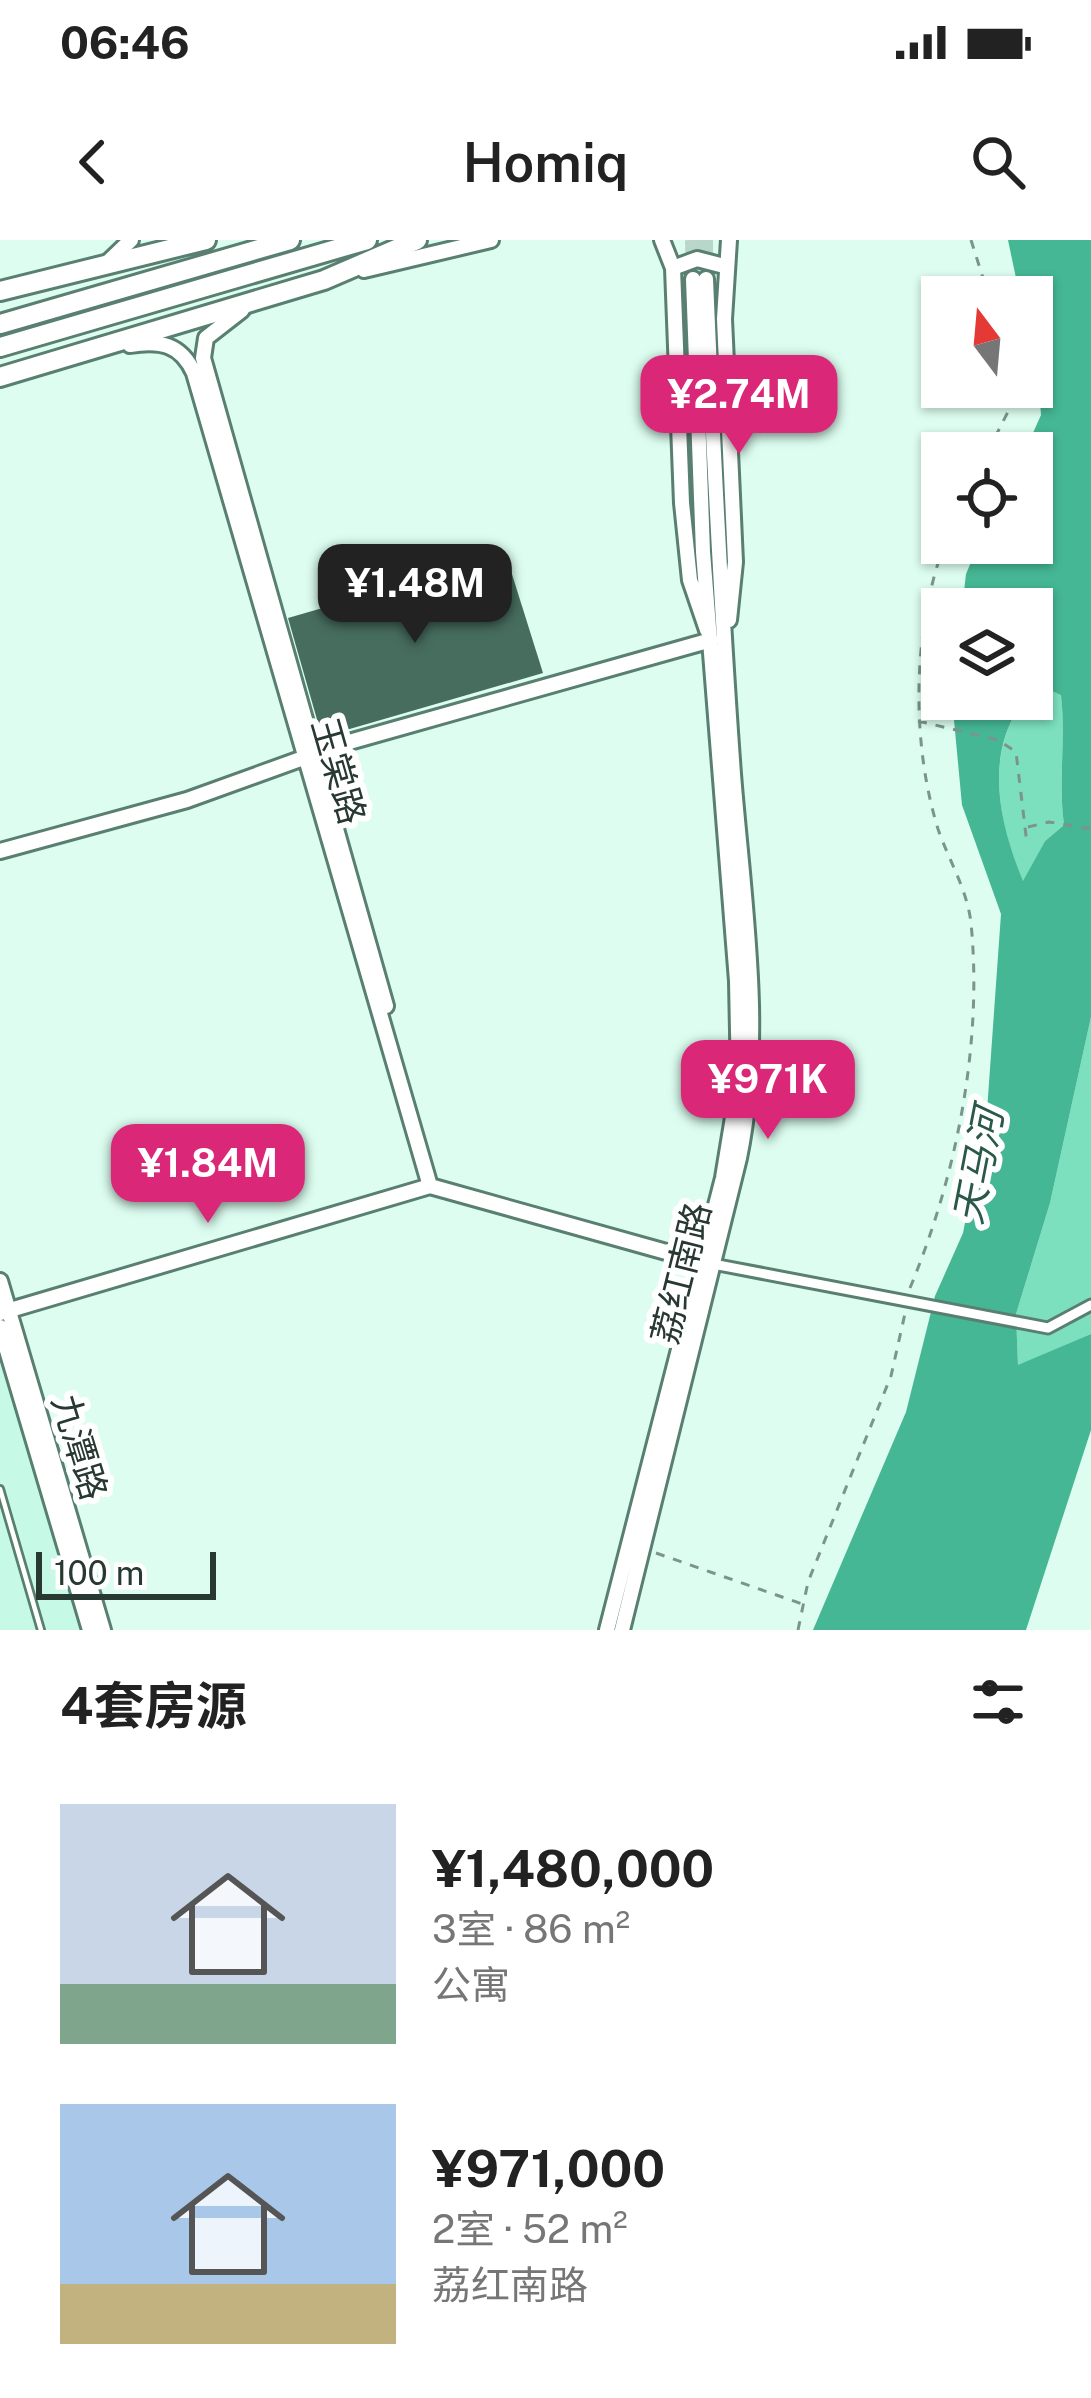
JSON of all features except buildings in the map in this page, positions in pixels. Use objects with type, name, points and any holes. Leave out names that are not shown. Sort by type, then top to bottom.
[{"type":"highway","points":[[0,291],[206,240]]},
{"type":"highway","points":[[0,324],[290,240]]},
{"type":"highway","points":[[0,347],[367,240]]},
{"type":"highway","points":[[5,374],[324,280],[417,240]]},
{"type":"highway","points":[[0,311],[67,304]]},
{"type":"street","points":[[82,273],[107,262],[131,240]]},
{"type":"street","points":[[324,280],[491,240]]},
{"type":"street","points":[[662,240],[674,268],[686,542],[698,612],[718,638]]},
{"type":"street","points":[[718,638],[735,562],[724,266],[729,240]]},
{"type":"street","points":[[674,268],[697,259],[724,266]]},
{"type":"street","points":[[700,279],[718,638]]},
{"type":"street","name":"玉棠路","points":[[269,294],[214,328],[203,344],[202,358],[309,757]]},
{"type":"street","name":"玉棠路","points":[[65,354],[159,343],[188,360],[435,1188]]},
{"type":"street","points":[[0,851],[187,800],[309,757],[718,638]]},
{"type":"street","name":"荔红南路","points":[[622,1630],[708,1263],[733,1132],[740,1058],[718,638]]},
{"type":"street","points":[[4,1312],[435,1188],[708,1263],[1048,1328],[1091,1305]]},
{"type":"street","name":"荔红南路","points":[[607,1630],[708,1263]]},
{"type":"street","name":"九潭路","points":[[0,1281],[4,1312],[103,1630]]},
{"type":"street","name":"九潭路","points":[[0,1327],[90,1630]]},
{"type":"lane","points":[[0,1489],[40,1630]]},
{"type":"path","points":[[971,240],[982,276]]},
{"type":"path","points":[[799,1630],[808,1582],[891,1376],[907,1299],[938,1222],[960,1121],[972,966],[969,912],[932,809],[916,720],[940,564]]},
{"type":"path","points":[[916,720],[998,740],[1016,752],[1028,844]]},
{"type":"path","points":[[1025,827],[1059,824],[1091,829]]},
{"type":"path","points":[[643,1548],[805,1605]]},
{"type":"shaded area","points":[[1053,691],[1061,694],[1064,825],[1045,841],[1023,882],[1007,836],[999,789],[1004,743],[1012,721],[1053,720]]},
{"type":"shaded area","points":[[1091,1017],[1091,1334],[1018,1366],[1016,1314],[1050,1203]]},
{"type":"shaded area","points":[[0,1356],[80,1630],[0,1630]]},
{"type":"water","name":"天马河","points":[[1008,240],[1091,240],[1091,1017],[1050,1203],[1016,1314],[1018,1365],[1091,1334],[1091,1430],[1026,1630],[813,1630],[906,1412],[935,1296],[963,1233],[987,1111],[1001,914],[962,805],[954,720],[1012,720],[1004,742],[999,788],[1007,835],[1023,881],[1045,841],[1064,825],[1061,695],[1053,691],[1053,588],[964,588],[970,564],[1053,564],[1053,432],[1033,432],[1040,408],[1053,408],[1053,276],[1016,276]]},
{"type":"tunnel","points":[[692,240],[693,279]]},
{"type":"tunnel","points":[[706,240],[706,268]]}]
